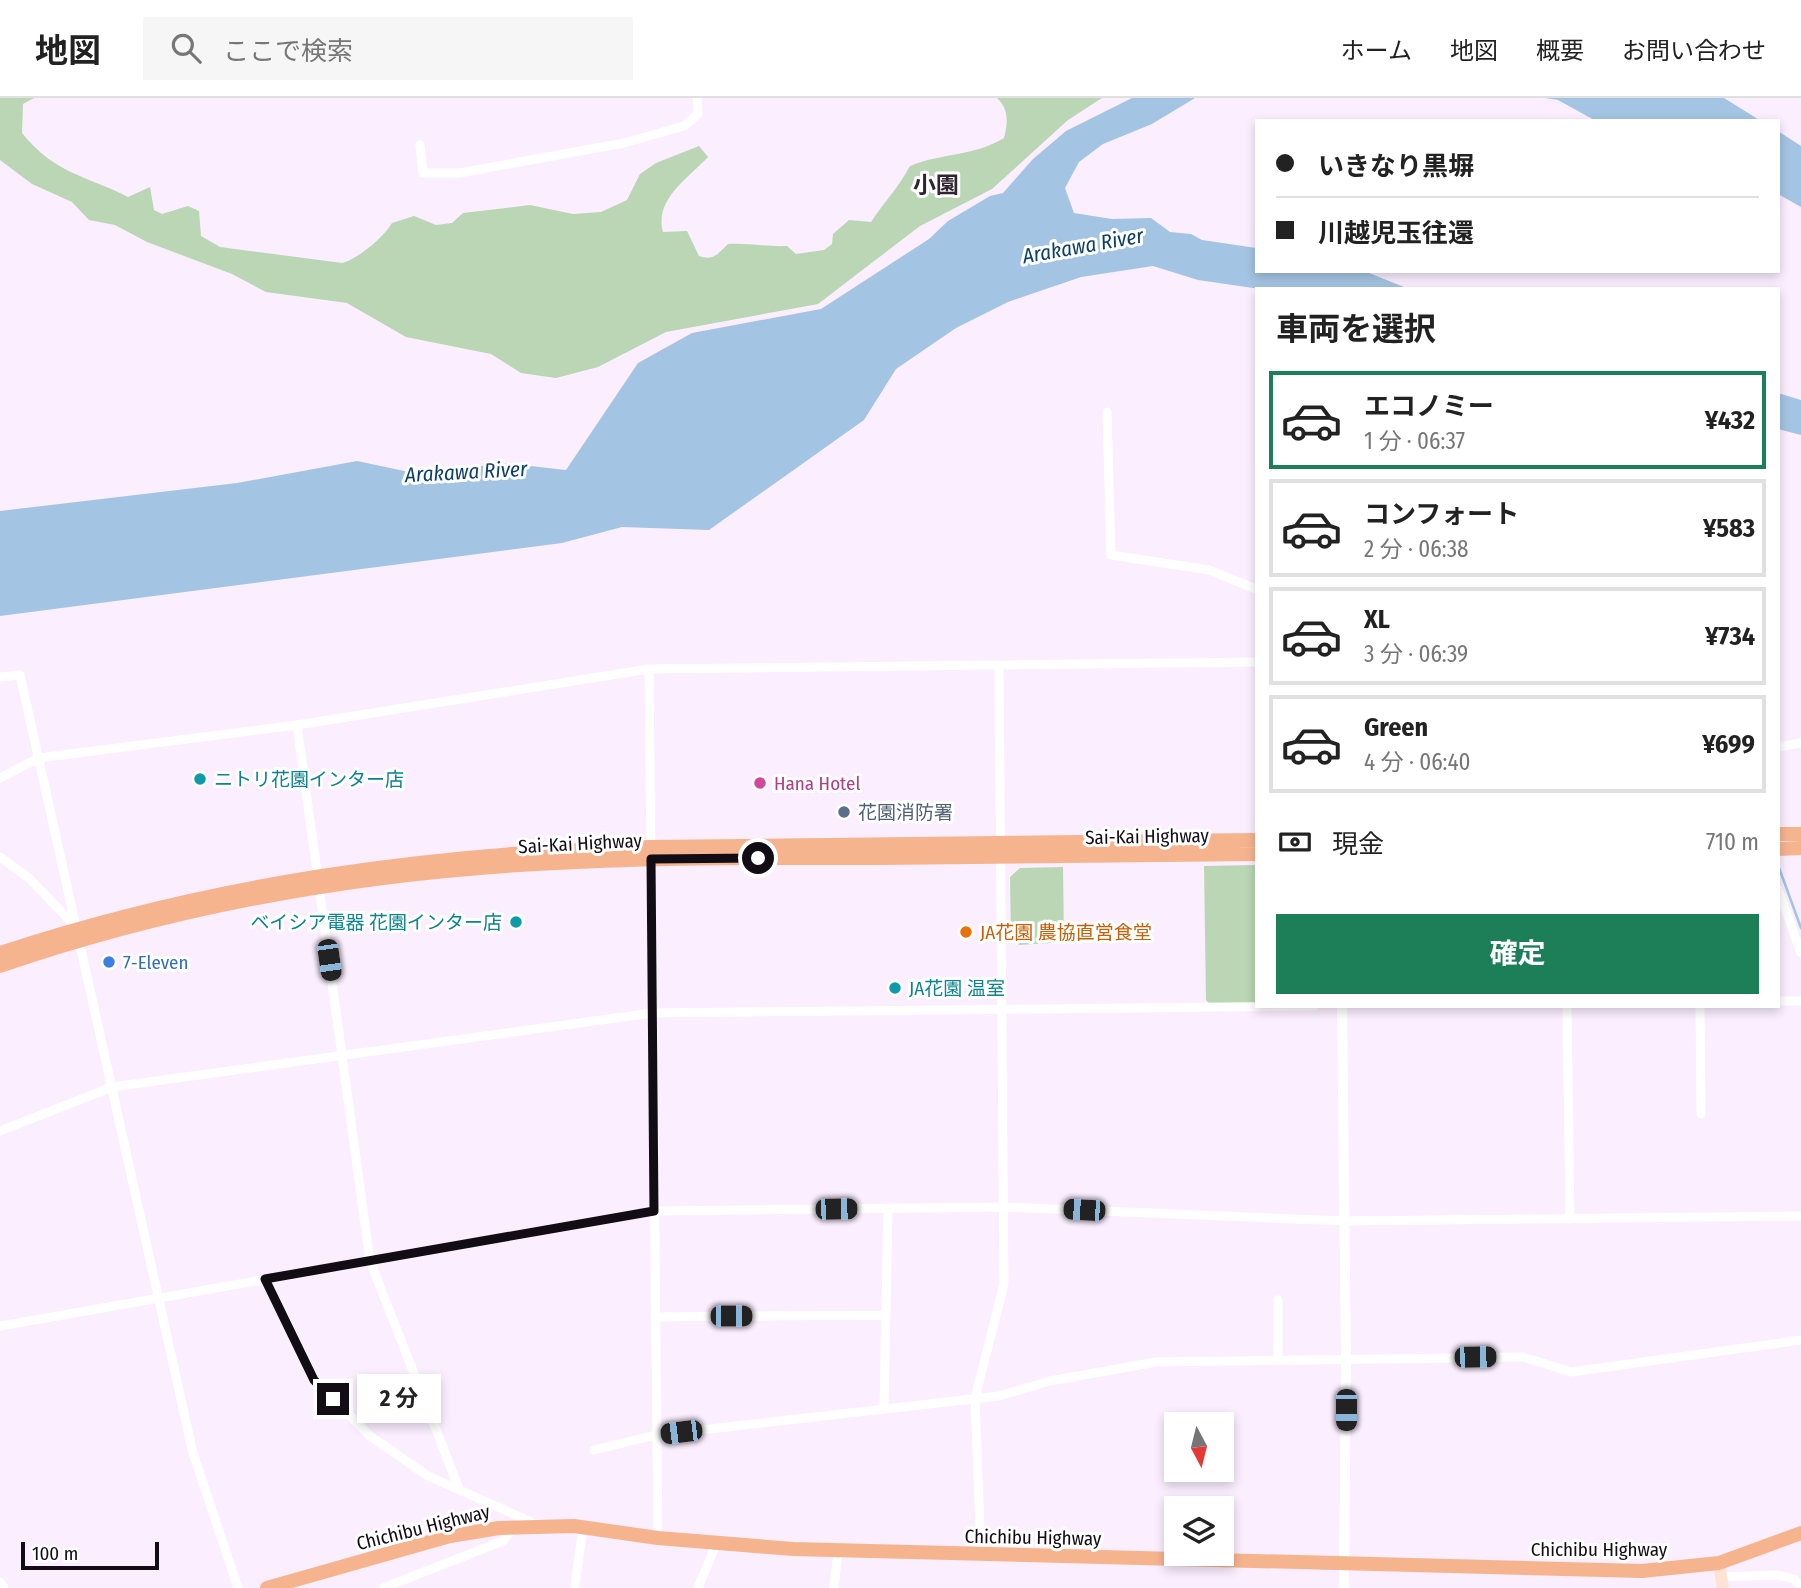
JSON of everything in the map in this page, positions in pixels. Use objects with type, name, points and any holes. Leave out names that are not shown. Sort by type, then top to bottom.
[{"type":"highway","points":[[1780,834],[1801,834]]},
{"type":"highway","name":"Sai-Kai Highway","points":[[0,953],[318,881],[651,853],[1000,841],[1255,840]]},
{"type":"highway","points":[[1780,849],[1801,848]]},
{"type":"highway","name":"Sai-Kai Highway","points":[[651,853],[1000,858],[1255,854]]},
{"type":"highway","name":"Sai-Kai Highway","points":[[0,966],[79,935]]},
{"type":"highway","name":"Chichibu Highway","points":[[267,1588],[450,1536],[540,1526],[583,1527],[716,1544],[838,1551],[1642,1571],[1721,1576],[1801,1533]]},
{"type":"street","points":[[420,145],[424,173],[459,173],[546,159],[624,144],[684,126],[698,114],[698,98]]},
{"type":"street","points":[[1107,412],[1111,555],[1209,570],[1255,589]]},
{"type":"street","points":[[0,778],[39,758],[297,725],[649,669],[1255,662]]},
{"type":"street","points":[[981,1555],[975,1398],[1004,1284],[999,665]]},
{"type":"street","points":[[649,669],[658,1538]]},
{"type":"street","points":[[0,677],[20,675],[193,1453],[238,1588]]},
{"type":"street","points":[[297,725],[370,1261],[460,1491]]},
{"type":"street","points":[[1780,747],[1801,743]]},
{"type":"street","points":[[0,857],[29,878],[79,935]]},
{"type":"street","points":[[1780,901],[1801,953]]},
{"type":"street","points":[[1780,1001],[1801,1001]]},
{"type":"street","points":[[0,1131],[112,1087],[652,1013],[1255,1007]]},
{"type":"street","points":[[1342,1008],[1346,1359],[1344,1588]]},
{"type":"street","points":[[1567,1008],[1570,1219]]},
{"type":"street","points":[[1700,1008],[1701,1114]]},
{"type":"street","points":[[0,1326],[654,1211],[1004,1207],[1345,1222],[1801,1216]]},
{"type":"street","points":[[884,1408],[888,1209]]},
{"type":"street","points":[[265,1279],[314,1380],[370,1436],[398,1457],[460,1491],[540,1526]]},
{"type":"street","points":[[1278,1300],[1278,1360]]},
{"type":"street","points":[[655,1317],[886,1315]]},
{"type":"street","points":[[594,1450],[656,1435],[999,1396],[1050,1381],[1156,1362],[1524,1357],[1571,1372],[1801,1340]]},
{"type":"street","points":[[383,1588],[503,1541],[515,1527]]},
{"type":"street","points":[[575,1586],[583,1527]]},
{"type":"street","points":[[698,1588],[716,1544]]},
{"type":"street","points":[[834,1588],[838,1551]]},
{"type":"street","points":[[1721,1576],[1797,1577],[1801,1587]]},
{"type":"street","points":[[0,1581],[4,1588]]},
{"type":"green space","points":[[0,98],[34,98],[23,104],[22,133],[46,157],[71,172],[128,197],[150,187],[154,210],[162,214],[188,206],[199,211],[201,236],[220,247],[342,263],[370,247],[392,223],[414,216],[436,225],[452,223],[463,213],[530,205],[573,214],[601,212],[627,200],[640,174],[656,163],[699,146],[708,157],[668,200],[661,220],[663,232],[687,231],[699,256],[708,258],[715,256],[728,244],[787,246],[796,254],[824,250],[832,244],[833,234],[849,220],[871,222],[910,166],[969,152],[1004,138],[1006,117],[1004,107],[997,98],[1102,98],[1068,120],[992,189],[920,226],[818,304],[666,332],[598,367],[556,378],[521,373],[491,354],[406,337],[347,303],[266,292],[232,274],[147,242],[115,225],[89,220],[72,202],[32,184],[0,160]]},
{"type":"green space","points":[[1255,865],[1255,1003],[1209,1003],[1206,1000],[1204,866]]},
{"type":"green space","points":[[1063,867],[1064,942],[1019,945],[1011,936],[1010,877],[1020,868]]},
{"type":"water","name":"Arakawa River","points":[[1132,98],[1195,98],[1152,124],[1103,144],[1079,162],[1065,188],[1074,213],[1112,219],[1151,218],[1170,232],[1255,248],[1255,273],[1369,273],[1404,287],[1255,288],[1198,280],[1153,266],[1081,277],[1008,302],[956,328],[896,369],[864,420],[709,530],[622,527],[562,543],[0,616],[0,511],[237,483],[357,461],[442,479],[494,462],[566,470],[638,363],[692,333],[821,309],[929,239],[948,221],[990,196],[1003,193],[1033,159],[1066,131]]},
{"type":"water","points":[[1545,98],[1724,98],[1758,119],[1592,119],[1558,100]]},
{"type":"water","points":[[1780,132],[1801,146],[1801,207],[1780,195]]},
{"type":"water","points":[[1780,394],[1801,400],[1801,435],[1780,430]]},
{"type":"waterway","points":[[1780,870],[1801,928]]},
{"type":"place","name":"ニトリ花園インター店","points":[[200,779]]},
{"type":"place","name":"Hana Hotel","points":[[760,783]]},
{"type":"place","name":"花園消防署","points":[[844,812]]},
{"type":"place","name":"ベイシア電器 花園インター店","points":[[516,922]]},
{"type":"place","name":"JA花園 農協直営食堂","points":[[966,932]]},
{"type":"place","name":"7-Eleven","points":[[109,962]]},
{"type":"place","name":"JA花園 温室","points":[[895,988]]},
{"type":"district","name":"小園","points":[[936,185]]},
{"type":"route","points":[[333,1399],[314,1380],[265,1279],[654,1211],[651,859],[758,858]]}]
